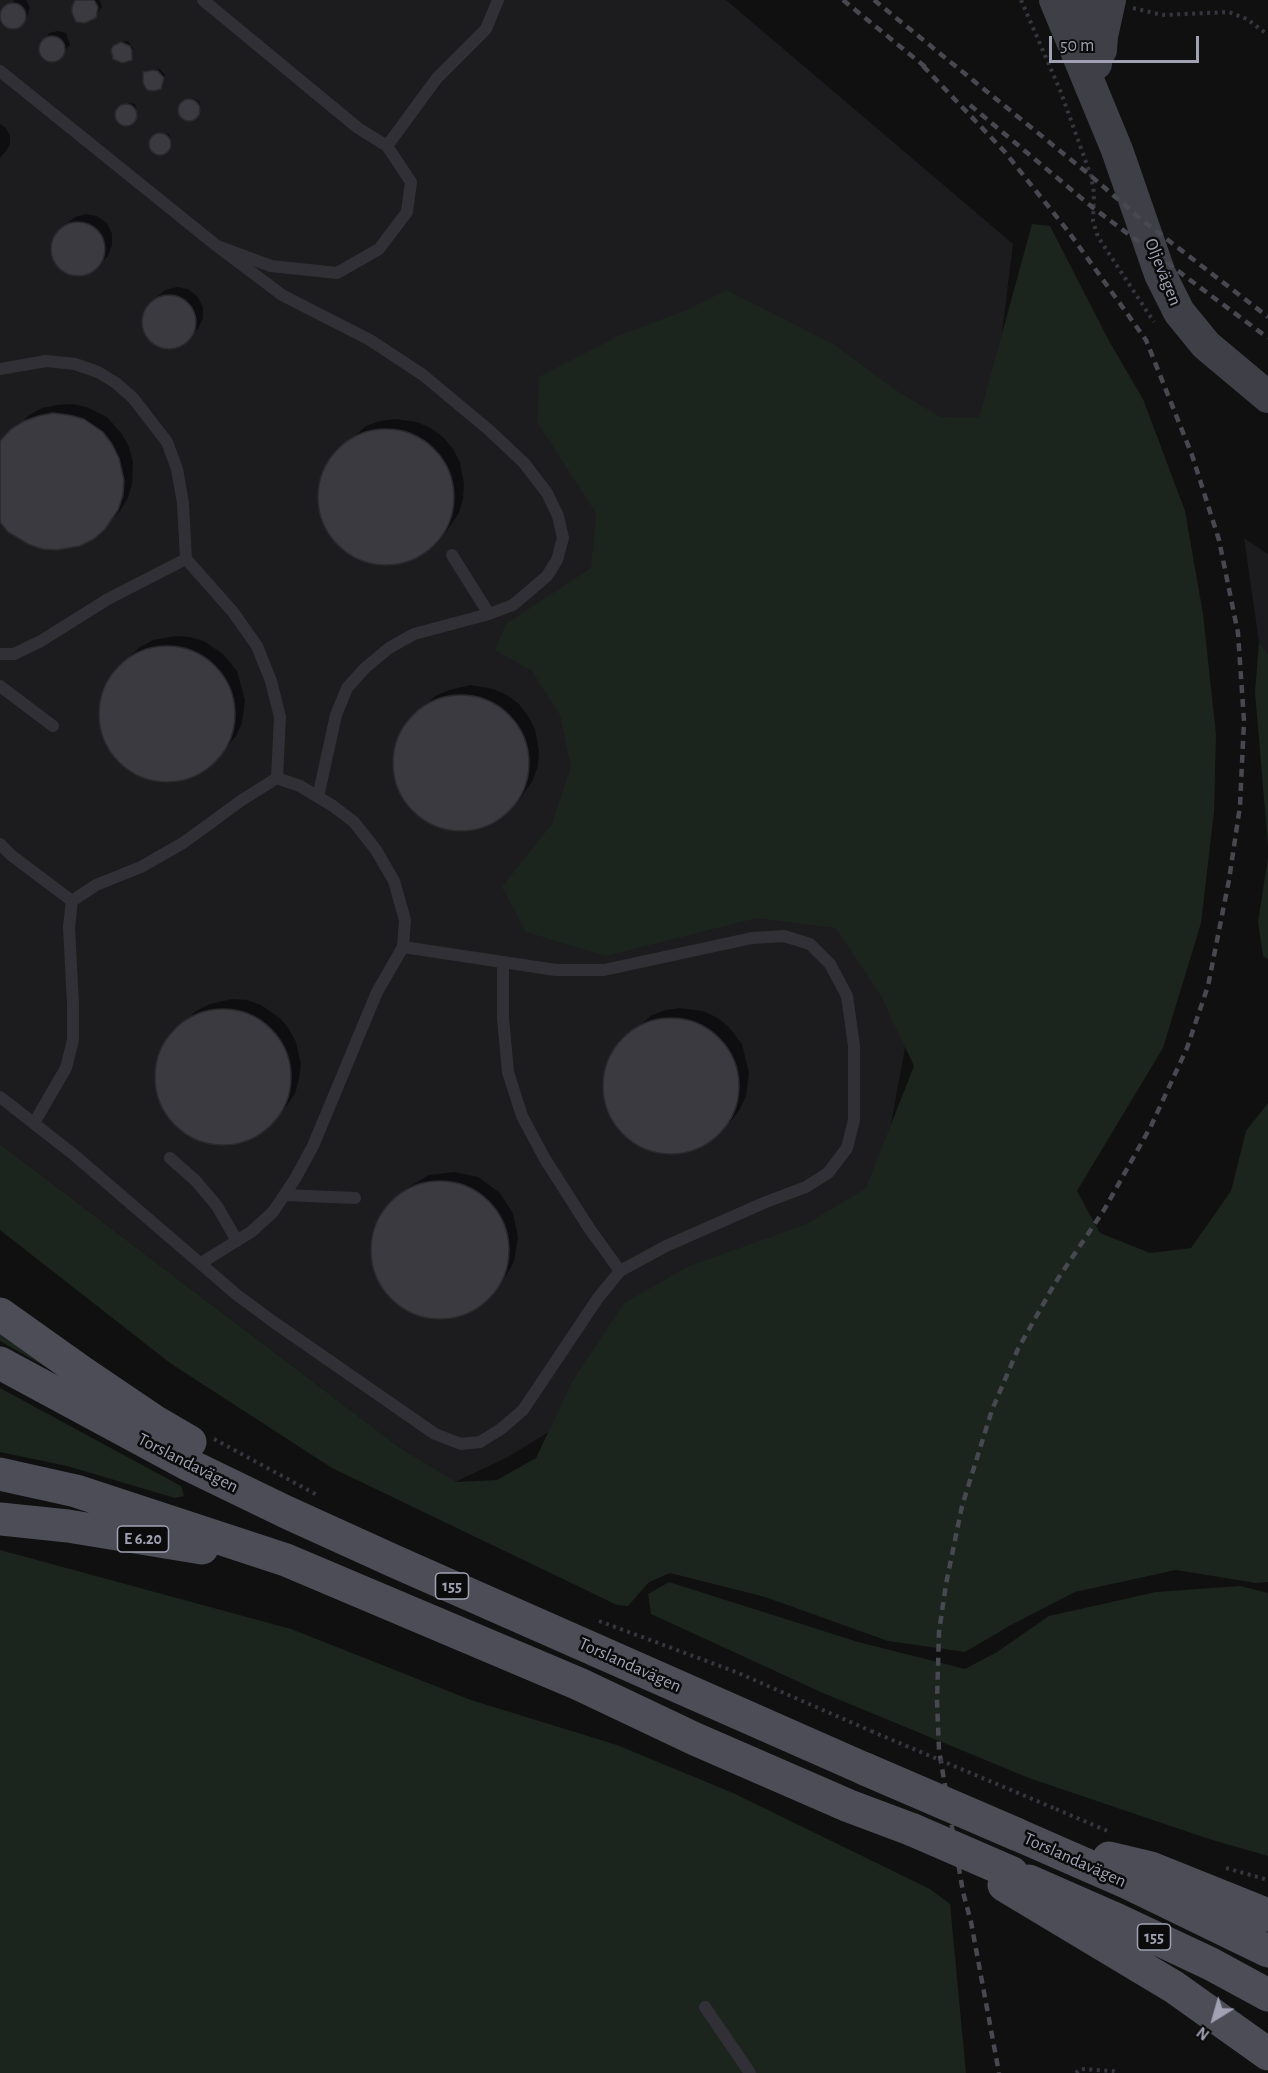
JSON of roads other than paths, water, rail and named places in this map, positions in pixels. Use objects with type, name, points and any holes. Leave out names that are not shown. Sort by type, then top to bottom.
[{"type":"main road","name":"155","points":[[0,1314],[154,1421],[220,1460],[286,1512]]},
{"type":"main road","name":"Torslandavägen","points":[[0,1363],[189,1465],[286,1512],[866,1769],[1128,1882],[1268,1951]]},
{"type":"main road","name":"Torslandavägen","points":[[0,1474],[76,1491],[286,1560],[537,1666],[695,1739],[849,1806],[913,1830],[1008,1879],[1131,1926],[1211,1964],[1268,1995]]},
{"type":"main road","name":"E 6.20","points":[[0,1519],[68,1526],[286,1560]]},
{"type":"main road","points":[[1016,1834],[1150,1868],[1268,1915]]},
{"type":"main road","points":[[1008,1879],[1174,1987],[1268,2054]]},
{"type":"street","name":"Oljevägen","points":[[1055,0],[1116,150],[1160,274],[1179,312],[1206,345],[1268,397]]},
{"type":"street","name":"Oljevägen","points":[[1083,0],[1116,150]]},
{"type":"street","name":"Oljevägen","points":[[1100,84],[1102,36],[1110,0]]},
{"type":"lane","points":[[203,0],[358,128],[387,146],[411,182],[407,212],[379,249],[337,273],[271,266],[217,246]]},
{"type":"lane","points":[[387,146],[437,78],[486,29],[498,0]]},
{"type":"lane","points":[[0,71],[282,296],[370,340],[423,375],[489,430],[524,463],[547,493],[558,516],[563,538],[556,560],[546,576],[530,592],[513,605],[489,614],[414,634],[389,648],[365,668],[347,688],[336,716],[318,797]]},
{"type":"lane","points":[[0,369],[46,361],[75,364],[98,372],[116,383],[133,398],[167,442],[177,470],[183,503],[186,559],[233,612],[257,646],[268,672],[280,717],[277,778]]},
{"type":"lane","points":[[452,555],[489,614]]},
{"type":"lane","points":[[0,654],[14,654],[41,641],[108,599],[186,559]]},
{"type":"lane","points":[[0,687],[53,726]]},
{"type":"lane","points":[[201,1263],[251,1232],[273,1212],[285,1195],[313,1146],[376,992],[403,947],[405,920],[394,881],[376,850],[354,822],[300,786],[277,778]]},
{"type":"lane","points":[[34,1124],[66,1068],[73,1040],[69,927],[72,901],[96,885],[141,867],[183,843],[242,800],[277,778]]},
{"type":"lane","points":[[0,844],[72,901]]},
{"type":"lane","points":[[0,1097],[237,1295],[275,1323],[435,1434],[461,1444],[480,1442],[501,1429],[523,1410],[598,1298],[620,1271],[666,1246],[806,1186],[828,1173],[847,1148],[854,1120],[854,1046],[847,996],[830,964],[810,944],[784,936],[752,938],[604,970],[556,970],[403,947]]},
{"type":"lane","points":[[503,963],[503,1018],[508,1072],[522,1116],[545,1159],[589,1228],[620,1271]]},
{"type":"lane","points":[[170,1158],[196,1180],[218,1206],[237,1241]]},
{"type":"lane","points":[[285,1195],[355,1198]]},
{"type":"lane","points":[[705,2007],[750,2073]]},
{"type":"railway","points":[[843,0],[929,70]]},
{"type":"railway","points":[[874,0],[1142,220],[1268,317]]},
{"type":"railway","points":[[923,66],[1004,151],[1068,231],[1146,340],[1192,455],[1219,540],[1238,633],[1244,721],[1240,806],[1229,880],[1208,986],[1187,1048],[1151,1126],[1104,1210],[1055,1283],[1018,1349],[992,1410],[962,1506],[946,1584],[939,1632],[937,1701],[939,1750],[963,1892],[971,1922],[999,2073]]},
{"type":"railway","points":[[970,105],[1092,207],[1268,338]]}]
